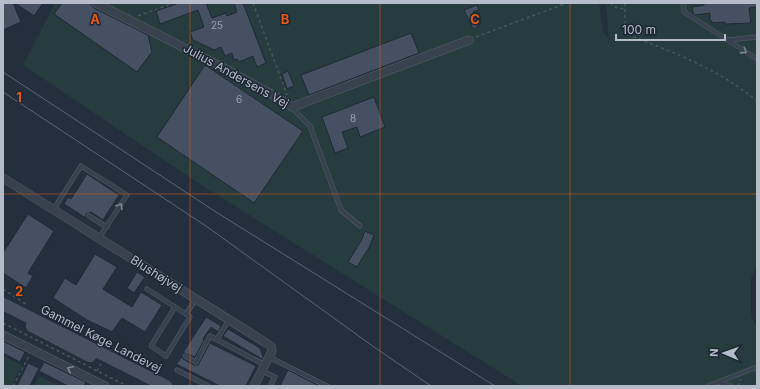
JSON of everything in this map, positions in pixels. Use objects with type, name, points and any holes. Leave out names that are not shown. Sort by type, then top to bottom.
[{"type":"main road","name":"Gammel Køge Landevej","points":[[3,304],[166,386]]},
{"type":"main road","name":"Gammel Køge Landevej","points":[[3,312],[100,366],[150,386]]},
{"type":"street","name":"Julius Andersens Vej","points":[[96,3],[222,67],[274,96],[292,108],[469,40]]},
{"type":"street","name":"Blushøjvej","points":[[3,178],[270,346],[272,351],[269,356]]},
{"type":"street","points":[[3,335],[105,386]]},
{"type":"street","points":[[254,386],[269,356]]},
{"type":"lane","points":[[683,3],[684,12],[757,59]]},
{"type":"lane","points":[[727,40],[757,37]]},
{"type":"lane","points":[[292,108],[310,126],[341,210],[360,226]]},
{"type":"lane","points":[[53,210],[81,166],[127,195],[99,239]]},
{"type":"lane","points":[[61,198],[66,201]]},
{"type":"lane","points":[[89,216],[107,227]]},
{"type":"lane","points":[[147,289],[186,314],[190,317],[166,356],[151,346],[175,307]]},
{"type":"lane","points":[[186,314],[196,299]]},
{"type":"lane","points":[[217,340],[229,320]]},
{"type":"lane","points":[[185,356],[196,362],[210,336],[264,368],[275,377],[270,386]]},
{"type":"lane","points":[[269,356],[328,386]]},
{"type":"lane","points":[[708,386],[757,367]]},
{"type":"lane","points":[[177,370],[208,386]]},
{"type":"lane","points":[[719,382],[730,386]]},
{"type":"path","points":[[129,20],[174,3]]},
{"type":"path","points":[[253,3],[292,108]]},
{"type":"path","points":[[469,40],[567,3]]},
{"type":"path","points":[[610,3],[616,8],[625,9]]},
{"type":"path","points":[[625,3],[624,17],[626,25],[629,32],[634,37],[683,57],[719,74],[757,101]]},
{"type":"path","points":[[3,323],[100,366],[128,386]]},
{"type":"path","points":[[14,386],[32,350]]},
{"type":"path","points":[[93,380],[100,366]]},
{"type":"green space","points":[[55,3],[599,3],[603,32],[609,40],[606,4],[757,3],[757,265],[751,279],[751,317],[757,328],[757,386],[522,386],[192,179],[23,65]]},
{"type":"green space","points":[[3,356],[22,365],[11,386],[3,386]]},
{"type":"green space","points":[[39,376],[60,386],[34,386]]},
{"type":"building","points":[[3,3],[13,3],[21,22],[3,30]]},
{"type":"building","points":[[15,3],[43,3],[34,16]]},
{"type":"building","points":[[62,3],[91,4],[94,8],[148,35],[152,52],[137,72],[54,14]]},
{"type":"building","points":[[179,3],[206,3],[212,18],[226,13],[227,16],[237,12],[234,3],[243,3],[266,63],[257,67],[253,56],[239,62],[237,59],[234,60],[232,53],[225,56],[221,47],[214,50],[193,40],[190,32],[204,27],[198,10],[160,24],[156,11]]},
{"type":"building","points":[[704,3],[757,3],[757,7],[749,8],[751,23],[725,24],[725,22],[712,23],[712,21],[710,21],[710,13],[695,15],[693,13],[692,7],[704,5]]},
{"type":"building","points":[[477,5],[479,10],[473,12],[479,26],[473,29],[464,10]]},
{"type":"building","points":[[411,33],[419,53],[309,95],[301,75]]},
{"type":"building","points":[[205,65],[303,131],[254,203],[157,137]]},
{"type":"building","points":[[288,71],[294,86],[287,89],[282,74]]},
{"type":"building","points":[[374,97],[385,127],[360,137],[357,127],[342,132],[348,148],[335,153],[322,117]]},
{"type":"building","points":[[87,174],[119,195],[103,220],[91,212],[86,214],[86,218],[64,204],[68,197],[71,199]]},
{"type":"building","points":[[28,214],[54,231],[28,273],[33,276],[26,288],[3,273],[3,253]]},
{"type":"building","points":[[365,231],[374,235],[370,246],[357,267],[348,262],[361,241]]},
{"type":"building","points":[[95,254],[117,267],[103,289],[132,307],[141,292],[162,305],[145,332],[122,318],[112,332],[87,320],[53,298],[65,278],[76,285]]},
{"type":"building","points":[[137,272],[145,277],[134,293],[127,288]]},
{"type":"building","points":[[206,317],[221,326],[218,332],[211,327],[203,339],[204,340],[195,357],[184,353],[184,351]]},
{"type":"building","points":[[228,329],[260,348],[263,357],[262,359],[223,336]]},
{"type":"building","points":[[3,341],[25,352],[20,362],[3,353]]},
{"type":"building","points":[[210,343],[256,366],[246,386],[220,386],[176,364],[182,357],[194,365],[198,365]]},
{"type":"building","points":[[44,362],[86,382],[84,386],[68,386],[39,371]]},
{"type":"building","points":[[28,363],[39,368],[30,386],[17,386]]},
{"type":"building","points":[[288,370],[319,386],[280,386]]},
{"type":"tram line","points":[[3,72],[216,212],[495,386]]},
{"type":"tram line","points":[[3,92],[206,226],[374,347],[431,386]]}]
